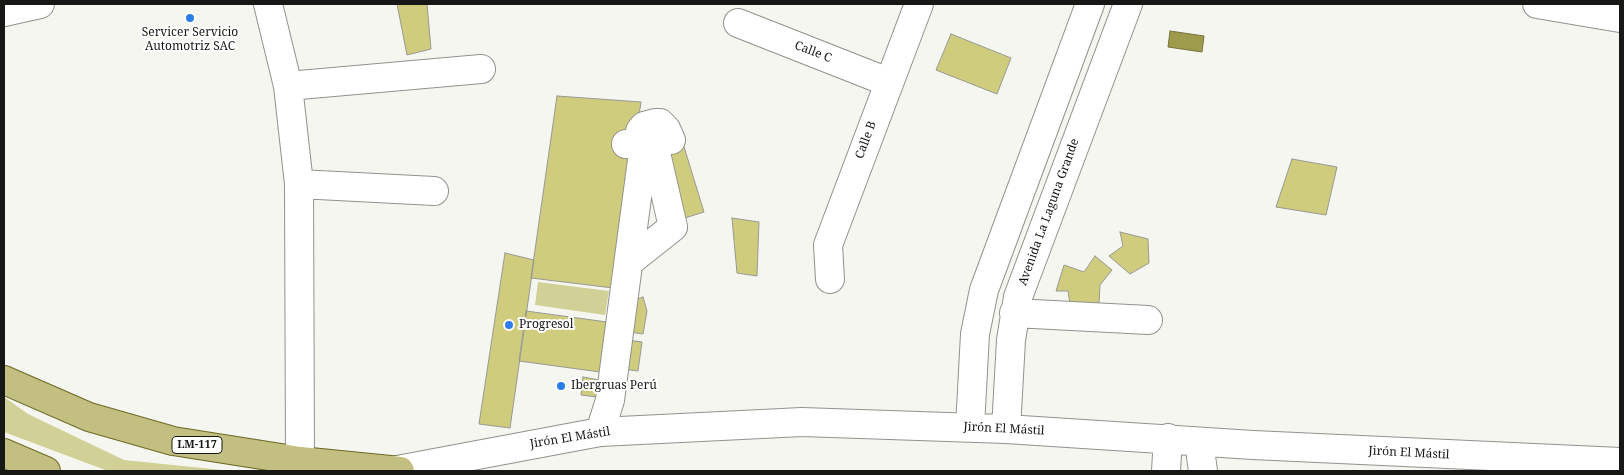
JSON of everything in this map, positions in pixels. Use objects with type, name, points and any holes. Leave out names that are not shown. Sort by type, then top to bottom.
[{"type":"main road","name":"LM-117","points":[[4,380],[89,417],[174,441],[300,461],[400,471]]},
{"type":"main road","points":[[4,453],[46,471]]},
{"type":"street","points":[[268,4],[288,86],[299,184],[300,461]]},
{"type":"street","name":"Calle B","points":[[830,279],[828,246],[888,82],[919,4]]},
{"type":"street","points":[[970,427],[975,334],[984,290],[1090,4]]},
{"type":"street","name":"Avenida La Laguna Grande","points":[[1006,429],[1016,305],[1128,4]]},
{"type":"street","points":[[1537,4],[1620,18]]},
{"type":"street","name":"Calle C","points":[[738,23],[888,82]]},
{"type":"street","points":[[288,86],[481,69]]},
{"type":"street","points":[[626,144],[638,145],[640,131],[646,125],[655,122],[660,123],[666,128],[671,140]]},
{"type":"street","points":[[299,184],[434,191]]},
{"type":"street","points":[[600,432],[610,400],[629,262]]},
{"type":"street","points":[[984,290],[1016,305],[1148,320]]},
{"type":"street","name":"Jirón El Mástil","points":[[392,471],[600,432],[802,422],[970,427],[1168,438],[1199,442],[1620,462]]},
{"type":"street","points":[[1166,471],[1168,438]]},
{"type":"street","points":[[1199,442],[1203,471]]},
{"type":"shaded area","points":[[1170,31],[1204,36],[1202,52],[1168,47]]},
{"type":"shaded area","points":[[538,282],[609,291],[605,315],[535,305]]},
{"type":"shaded area","points":[[4,397],[28,414],[124,460],[232,471],[108,471],[4,432]]},
{"type":"building","points":[[397,4],[427,4],[431,49],[407,55]]},
{"type":"building","points":[[951,34],[1011,58],[997,94],[936,70]]},
{"type":"building","points":[[557,96],[641,102],[613,288],[531,278]]},
{"type":"building","points":[[681,137],[704,212],[685,218],[661,143]]},
{"type":"building","points":[[1292,159],[1337,167],[1326,215],[1276,207]]},
{"type":"building","points":[[732,218],[759,222],[757,276],[737,273]]},
{"type":"building","points":[[1120,232],[1148,239],[1149,263],[1130,274],[1109,256],[1123,246]]},
{"type":"building","name":"Progresol","points":[[505,253],[534,260],[510,428],[479,424]]},
{"type":"building","points":[[1095,256],[1112,270],[1100,285],[1099,304],[1070,304],[1068,291],[1056,291],[1064,265],[1084,272]]},
{"type":"building","points":[[643,297],[647,311],[643,334],[629,332],[632,301]]},
{"type":"building","points":[[526,311],[607,322],[600,372],[519,361]]},
{"type":"building","points":[[627,340],[642,342],[638,371],[622,369]]},
{"type":"building","points":[[583,377],[599,380],[597,397],[581,395]]},
{"type":"place","name":"Servicer Servicio Automotriz SAC","points":[[190,18]]},
{"type":"place","name":"Progresol","points":[[509,325]]},
{"type":"place","name":"Ibergruas Perú","points":[[561,386]]}]
